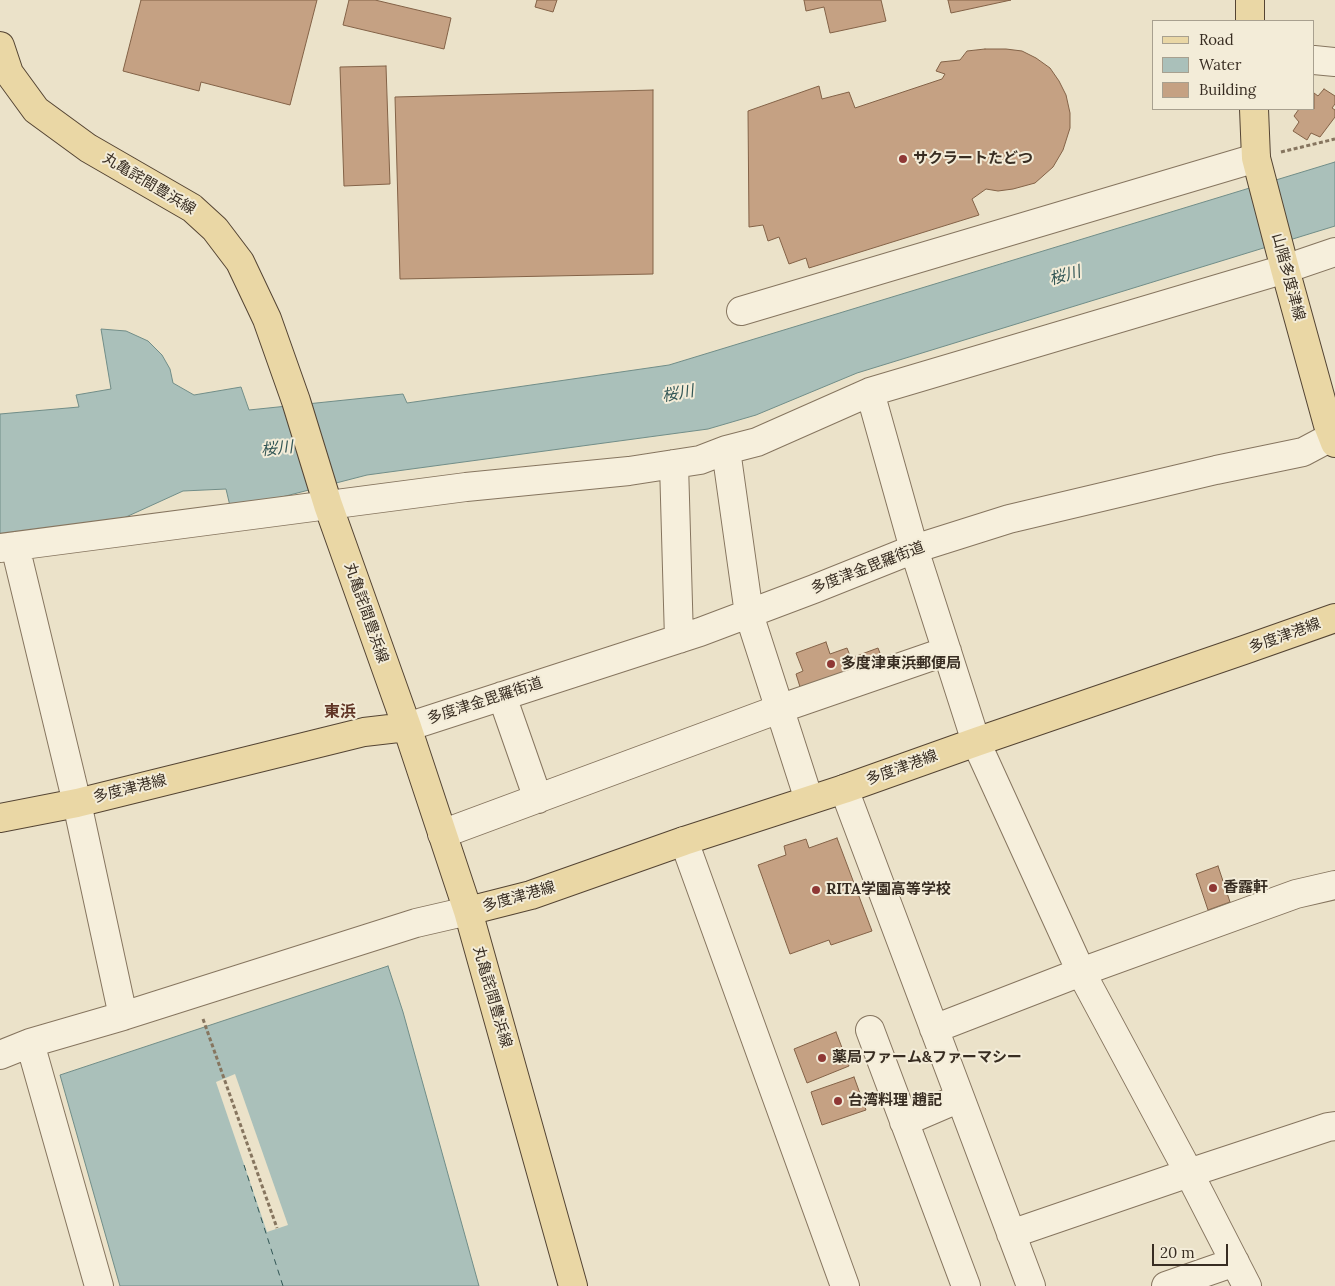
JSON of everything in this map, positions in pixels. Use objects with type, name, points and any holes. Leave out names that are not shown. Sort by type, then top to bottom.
[{"type":"main road","points":[[1250,0],[1250,20]]},
{"type":"main road","name":"丸亀詫間豊浜線","points":[[0,46],[9,73],[36,110],[88,148],[192,208],[215,229],[240,262],[267,319],[296,401],[328,505],[407,727],[468,911],[573,1286]]},
{"type":"main road","name":"山階多度津線","points":[[1254,110],[1256,158],[1284,269],[1334,439]]},
{"type":"main road","name":"多度津港線","points":[[468,911],[531,896],[684,841],[844,789],[1335,618]]},
{"type":"main road","name":"多度津港線","points":[[0,818],[77,803],[364,732],[407,727]]},
{"type":"street","points":[[1315,60],[1335,62]]},
{"type":"street","points":[[741,311],[1256,158]]},
{"type":"street","points":[[123,1016],[77,803],[8,547],[466,487],[629,471],[700,460],[726,450],[757,442],[870,392],[1284,269],[1335,252]]},
{"type":"street","points":[[870,392],[914,549],[976,742],[1081,972],[1189,1172],[1247,1286]]},
{"type":"street","name":"多度津金毘羅街道","points":[[407,727],[679,639],[749,614],[914,549],[1009,519],[1216,470],[1304,452],[1334,439]]},
{"type":"street","points":[[726,450],[749,614],[809,800]]},
{"type":"street","points":[[674,464],[679,639]]},
{"type":"street","points":[[442,834],[779,709],[947,652]]},
{"type":"street","points":[[502,696],[538,798]]},
{"type":"street","points":[[844,789],[1030,1286]]},
{"type":"street","points":[[684,841],[846,1286]]},
{"type":"street","points":[[934,1029],[1081,972],[1296,894],[1335,885]]},
{"type":"street","points":[[0,1056],[30,1043],[123,1016],[416,924],[468,911]]},
{"type":"street","points":[[870,1030],[966,1286]]},
{"type":"street","points":[[30,1043],[99,1286]]},
{"type":"street","points":[[904,1122],[960,1098]]},
{"type":"street","points":[[1011,1234],[1189,1172],[1335,1126]]},
{"type":"street","points":[[1166,1286],[1235,1262]]},
{"type":"path","points":[[1256,158],[1335,139]]},
{"type":"path","points":[[202,1017],[277,1228]]},
{"type":"water","name":"桜川","points":[[1335,162],[1335,226],[857,373],[756,415],[708,429],[367,475],[278,498],[230,506],[226,489],[183,491],[115,522],[0,537],[0,414],[79,407],[76,395],[111,389],[101,329],[126,331],[148,341],[162,355],[170,369],[173,383],[194,395],[241,387],[249,410],[403,394],[407,403],[669,365]]},
{"type":"water","points":[[388,966],[403,1012],[479,1286],[120,1286],[60,1075]]},
{"type":"pier","points":[[235,1074],[288,1225],[267,1232],[216,1082]]},
{"type":"building","points":[[141,0],[317,0],[290,105],[201,82],[199,91],[123,71]]},
{"type":"building","points":[[349,0],[375,0],[451,18],[444,49],[343,25]]},
{"type":"building","points":[[537,0],[557,0],[553,12],[535,7]]},
{"type":"building","points":[[804,0],[881,0],[886,21],[830,33],[824,7],[806,11]]},
{"type":"building","points":[[948,0],[1011,0],[951,13]]},
{"type":"building","name":"サクラートたどつ","points":[[985,49],[1022,51],[1036,58],[1050,68],[1066,95],[1070,113],[1070,128],[1063,150],[1053,167],[1035,183],[998,191],[986,189],[972,199],[979,215],[809,268],[806,258],[789,264],[779,237],[768,241],[763,225],[749,227],[748,111],[819,86],[822,99],[849,92],[855,108],[942,79],[945,74],[936,71],[941,62],[960,60],[967,51]]},
{"type":"building","points":[[386,66],[390,184],[344,186],[340,67]]},
{"type":"building","points":[[1324,89],[1335,96],[1335,104],[1332,108],[1335,110],[1335,117],[1320,137],[1311,133],[1307,140],[1293,131],[1299,122],[1294,116],[1298,110],[1315,110],[1315,94],[1318,96]]},
{"type":"building","points":[[653,90],[653,274],[400,279],[395,97]]},
{"type":"building","points":[[826,642],[830,654],[847,648],[851,658],[878,648],[883,661],[801,690],[796,674],[803,671],[796,653]]},
{"type":"building","name":"RITA学園高等学校","points":[[837,838],[872,931],[831,945],[829,940],[790,954],[758,865],[786,855],[784,846],[806,839],[809,848]]},
{"type":"building","name":"香露軒","points":[[1218,866],[1230,902],[1208,910],[1196,874]]},
{"type":"building","name":"薬局ファーム&ファーマシー","points":[[836,1032],[849,1066],[807,1083],[794,1049]]},
{"type":"building","name":"台湾料理 趙記","points":[[854,1077],[866,1110],[822,1125],[811,1092]]},
{"type":"ferry route","points":[[244,1165],[283,1286]]},
{"type":"place","name":"サクラートたどつ","points":[[903,159]]},
{"type":"place","name":"多度津東浜郵便局","points":[[831,664]]},
{"type":"place","name":"香露軒","points":[[1213,888]]},
{"type":"place","name":"RITA学園高等学校","points":[[816,890]]},
{"type":"place","name":"薬局ファーム&ファーマシー","points":[[822,1058]]},
{"type":"place","name":"台湾料理 趙記","points":[[838,1101]]},
{"type":"district","name":"東浜","points":[[340,712]]}]
